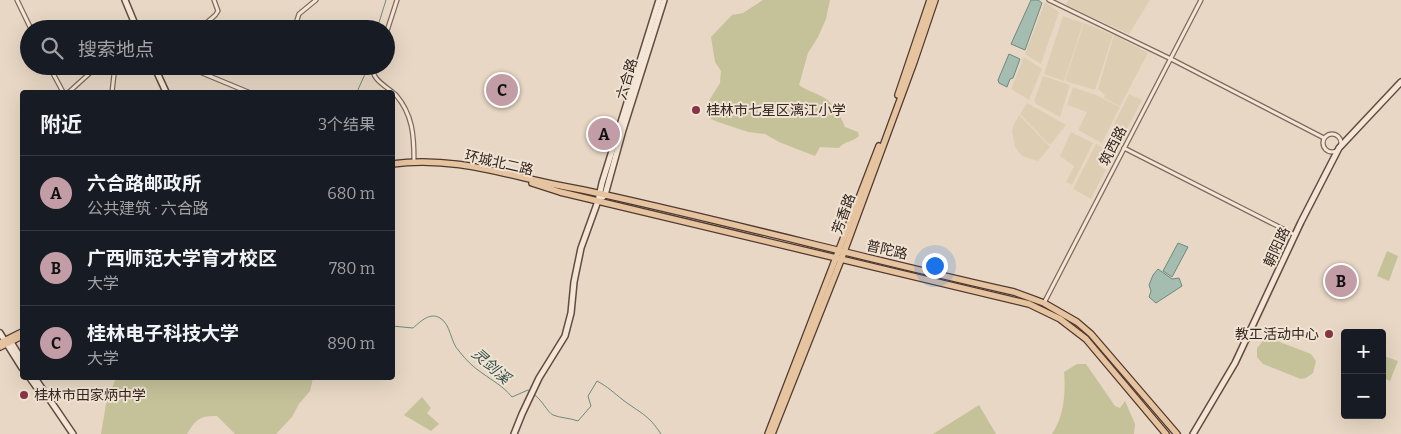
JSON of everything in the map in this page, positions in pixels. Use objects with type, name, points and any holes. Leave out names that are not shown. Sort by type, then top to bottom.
[{"type":"main road","name":"芳香路","points":[[841,252],[903,81],[930,0]]},
{"type":"main road","name":"芳香路","points":[[772,434],[914,62],[935,0]]},
{"type":"main road","name":"环城北二路","points":[[395,164],[414,161],[436,161],[473,166],[602,194]]},
{"type":"main road","name":"环城北二路","points":[[395,165],[453,166],[506,176],[598,201]]},
{"type":"main road","name":"普陀路","points":[[602,194],[1014,292],[1044,302],[1071,318],[1091,334],[1177,434]]},
{"type":"main road","name":"普陀路","points":[[598,201],[838,260],[1029,304],[1060,319],[1086,339],[1166,434]]},
{"type":"main road","name":"芳香路","points":[[768,434],[838,260]]},
{"type":"main road","points":[[4,343],[20,333]]},
{"type":"main road","points":[[4,343],[20,337]]},
{"type":"street","points":[[17,0],[27,20]]},
{"type":"street","points":[[125,0],[133,20]]},
{"type":"street","points":[[208,20],[217,14],[218,11],[214,0]]},
{"type":"street","points":[[297,20],[299,14],[316,0]]},
{"type":"street","points":[[391,20],[397,0]]},
{"type":"street","name":"六合路","points":[[602,194],[659,0]]},
{"type":"street","name":"六合路","points":[[602,194],[664,0]]},
{"type":"street","points":[[1049,0],[1062,8],[1117,32],[1171,59],[1324,138]]},
{"type":"street","name":"筑西路","points":[[1044,302],[1200,0]]},
{"type":"street","points":[[54,75],[62,90]]},
{"type":"street","points":[[72,90],[88,75]]},
{"type":"street","points":[[112,90],[114,75]]},
{"type":"street","points":[[158,75],[165,90]]},
{"type":"street","points":[[207,75],[243,90]]},
{"type":"street","points":[[374,75],[391,90]]},
{"type":"street","name":"朝阳路","points":[[1193,434],[1235,363],[1339,148],[1401,82]]},
{"type":"street","points":[[395,95],[410,117],[414,139],[414,161]]},
{"type":"street","points":[[1328,134],[1337,135],[1341,143],[1339,148],[1334,152],[1326,149],[1323,144],[1324,138],[1328,134]]},
{"type":"street","points":[[1124,148],[1295,236]]},
{"type":"street","points":[[514,434],[533,390],[565,336],[571,313],[574,282],[582,248],[602,194]]},
{"type":"street","points":[[0,333],[4,343],[20,365]]},
{"type":"street","points":[[4,343],[20,358]]},
{"type":"street","points":[[31,380],[58,414]]},
{"type":"street","points":[[35,380],[73,434]]},
{"type":"shaded area","points":[[763,0],[830,0],[826,19],[808,53],[799,85],[821,96],[833,105],[845,127],[858,132],[859,136],[857,138],[843,144],[839,148],[820,147],[815,156],[779,142],[765,134],[748,132],[718,122],[711,119],[706,113],[707,104],[720,83],[721,71],[715,62],[711,37],[732,15],[743,13]]},
{"type":"shaded area","points":[[1031,0],[1038,0],[1042,3],[1025,50],[1011,44]]},
{"type":"shaded area","points":[[1068,0],[1150,0],[1129,34],[1066,5]]},
{"type":"shaded area","points":[[1045,2],[1059,12],[1041,64],[1025,54]]},
{"type":"shaded area","points":[[1063,16],[1083,23],[1064,81],[1044,74]]},
{"type":"shaded area","points":[[1084,23],[1113,35],[1095,90],[1065,81]]},
{"type":"shaded area","points":[[1114,35],[1148,53],[1120,106],[1104,98],[1105,95],[1098,89]]},
{"type":"shaded area","points":[[1009,54],[1020,59],[1013,78],[1010,79],[1007,87],[999,83],[998,80]]},
{"type":"shaded area","points":[[1024,57],[1042,69],[1029,100],[1011,89]]},
{"type":"shaded area","points":[[1043,76],[1070,85],[1060,117],[1036,104],[1034,101]]},
{"type":"shaded area","points":[[1073,87],[1096,95],[1120,107],[1102,143],[1078,130],[1087,112],[1067,105]]},
{"type":"shaded area","points":[[1129,94],[1142,100],[1116,150],[1104,144]]},
{"type":"shaded area","points":[[1027,103],[1066,125],[1050,145],[1020,114]]},
{"type":"shaded area","points":[[1019,115],[1050,147],[1038,161],[1022,156],[1015,147],[1012,131]]},
{"type":"shaded area","points":[[1071,132],[1093,143],[1072,185],[1066,182],[1074,166],[1060,156]]},
{"type":"shaded area","points":[[1096,144],[1106,150],[1098,165],[1106,170],[1091,199],[1073,189]]},
{"type":"shaded area","points":[[1178,243],[1188,247],[1172,277],[1163,271]]},
{"type":"shaded area","points":[[1387,251],[1398,256],[1389,281],[1377,276]]},
{"type":"shaded area","points":[[1158,269],[1172,279],[1179,278],[1182,286],[1156,303],[1149,297],[1151,291],[1149,285]]},
{"type":"shaded area","points":[[1272,339],[1311,354],[1316,361],[1313,373],[1301,379],[1263,364],[1257,357],[1257,348],[1263,341]]},
{"type":"shaded area","points":[[1386,357],[1398,361],[1390,381],[1386,379]]},
{"type":"shaded area","points":[[1077,364],[1086,364],[1115,406],[1120,408],[1125,401],[1135,424],[1134,434],[1052,434],[1062,412],[1065,388],[1064,372]]},
{"type":"shaded area","points":[[115,380],[313,380],[310,391],[299,404],[292,417],[276,434],[235,434],[217,416],[206,416],[199,419],[187,434],[101,434],[106,404]]},
{"type":"shaded area","points":[[422,397],[431,408],[427,413],[439,424],[431,431],[404,415]]},
{"type":"shaded area","points":[[979,405],[996,434],[933,434]]},
{"type":"waterway","name":"灵剑溪","points":[[380,20],[386,0]]},
{"type":"waterway","name":"灵剑溪","points":[[358,90],[365,75]]},
{"type":"waterway","name":"灵剑溪","points":[[395,326],[413,328],[422,320],[436,316],[444,321],[456,347],[475,368],[512,397],[528,390],[530,391]]},
{"type":"waterway","name":"灵剑溪","points":[[533,394],[553,415],[578,421],[591,406],[588,396],[597,381],[648,418],[661,434]]},
{"type":"place","name":"桂林电子科技大学","points":[[502,90]]},
{"type":"place","name":"桂林市七星区漓江小学","points":[[696,110]]},
{"type":"place","name":"六合路邮政所","points":[[604,134]]},
{"type":"place","name":"广西师范大学育才校区","points":[[1341,281]]},
{"type":"place","name":"教工活动中心","points":[[1329,334]]},
{"type":"place","name":"桂林市田家炳中学","points":[[24,395]]}]
